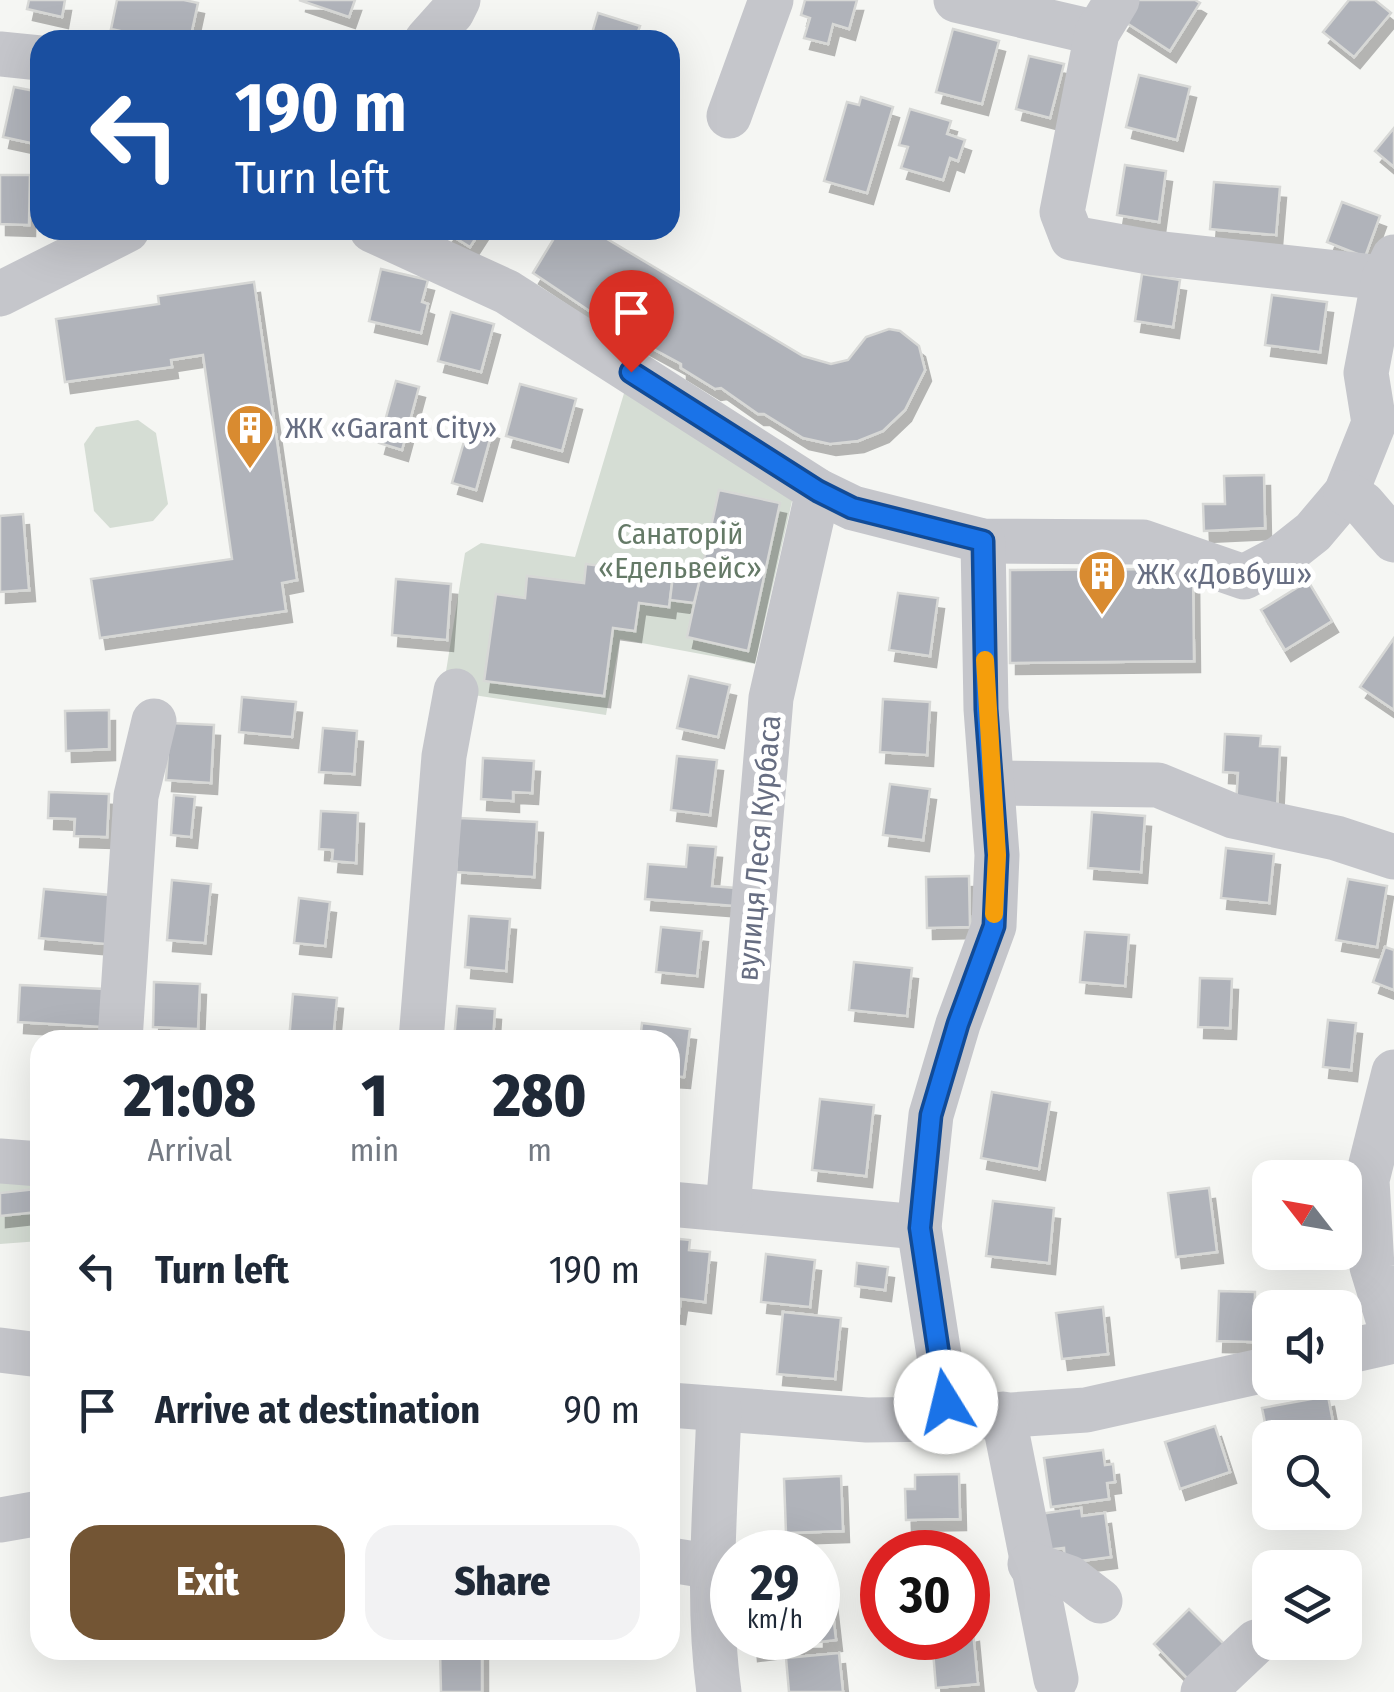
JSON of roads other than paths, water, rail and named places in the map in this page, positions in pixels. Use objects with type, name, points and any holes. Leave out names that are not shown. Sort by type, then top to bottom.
[{"type":"street","points":[[436,30],[458,0]]},
{"type":"street","points":[[729,116],[771,0]]},
{"type":"street","points":[[394,240],[506,292],[818,491],[852,508],[983,541],[1143,542],[1244,577],[1280,558],[1313,532],[1346,493],[1374,423],[1366,373],[1389,267],[1155,254],[1072,238],[1062,212],[1107,17],[956,0]]},
{"type":"street","points":[[0,54],[30,57]]},
{"type":"street","points":[[0,294],[108,240]]},
{"type":"street","name":"вулиця Леся Курбаса","points":[[728,1209],[771,698],[818,491]]},
{"type":"street","points":[[1346,493],[1363,504],[1394,540]]},
{"type":"street","points":[[948,1419],[920,1228],[931,1115],[958,1024],[994,926],[997,855],[986,709],[983,541]]},
{"type":"street","points":[[421,1030],[444,756],[456,691]]},
{"type":"street","points":[[121,1030],[136,796],[154,721]]},
{"type":"street","points":[[992,782],[1158,785],[1234,816],[1336,838],[1394,857]]},
{"type":"street","points":[[1362,1348],[1394,1340],[1372,1266],[1367,1180],[1394,1072]]},
{"type":"street","points":[[0,1162],[30,1164]]},
{"type":"street","points":[[680,1205],[920,1228]]},
{"type":"street","points":[[0,1350],[30,1354]]},
{"type":"street","points":[[680,1406],[867,1420],[948,1419],[1086,1410],[1252,1373]]},
{"type":"street","points":[[715,1530],[718,1409]]},
{"type":"street","points":[[1003,1414],[1056,1679]]},
{"type":"street","points":[[0,1520],[30,1515]]},
{"type":"street","points":[[680,1562],[710,1566]]},
{"type":"street","points":[[1030,1564],[1070,1578],[1100,1601]]},
{"type":"street","points":[[1204,1692],[1252,1646]]},
{"type":"street","points":[[714,1660],[719,1692]]},
{"type":"place","name":"ЖК «Garant City»","points":[[250,470]]},
{"type":"place","name":"ЖК «Довбуш»","points":[[1102,616]]},
{"type":"park label","name":"Санаторій «Едельвейс»","points":[[680,551]]}]
